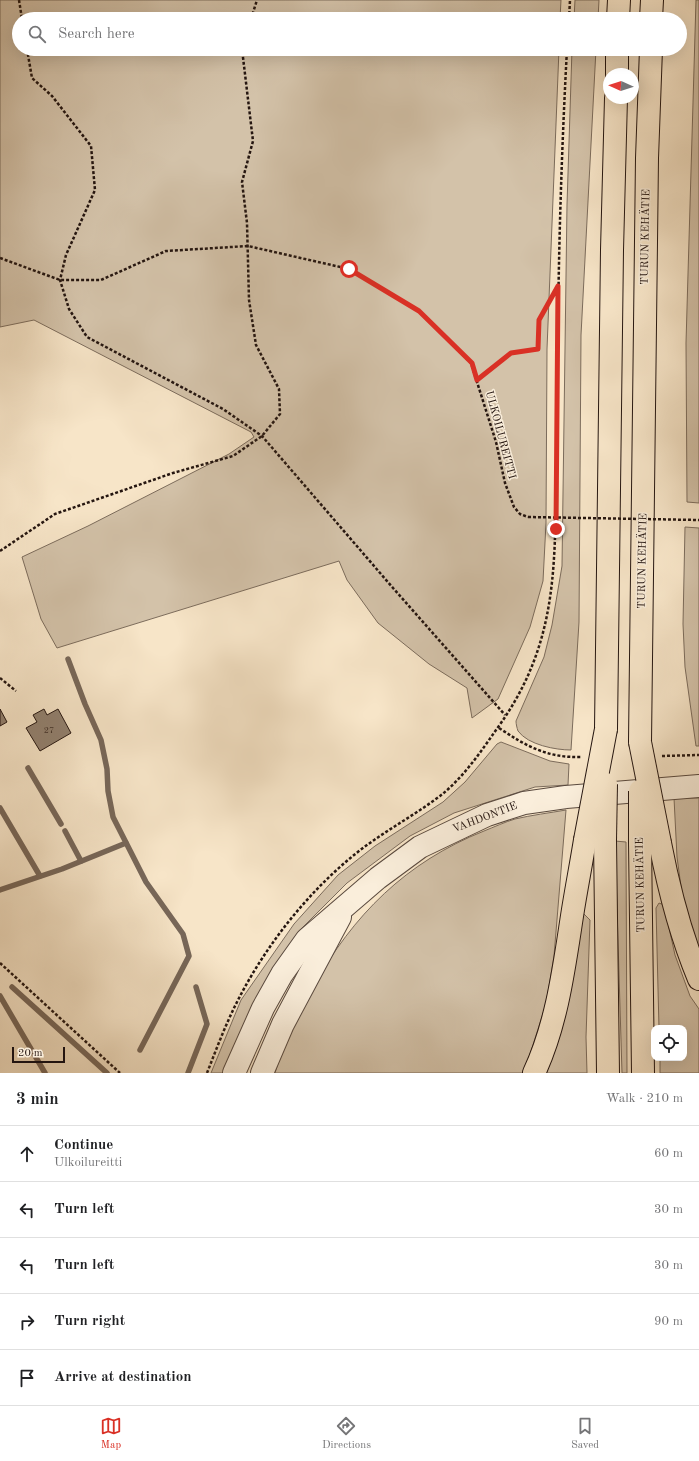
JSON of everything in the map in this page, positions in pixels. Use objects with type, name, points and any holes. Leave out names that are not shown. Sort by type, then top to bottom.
[{"type":"highway","points":[[618,12],[619,0]]},
{"type":"highway","points":[[651,12],[652,0]]},
{"type":"highway","points":[[617,68],[618,56]]},
{"type":"highway","name":"TURUN KEHÄTIE","points":[[643,1073],[650,843],[640,742],[647,158],[650,56]]},
{"type":"highway","points":[[608,1073],[595,840],[606,720],[612,250],[616,104]]},
{"type":"highway","points":[[534,1073],[542,1056],[554,1014],[565,960],[595,840]]},
{"type":"highway","points":[[650,843],[672,900],[699,980]]},
{"type":"street","name":"VAHDONTIE","points":[[234,1073],[263,1008],[282,974],[307,939],[344,909],[378,878],[420,847],[487,815],[524,803],[542,800],[699,786]]},
{"type":"street","name":"VAHDONTIE","points":[[262,1073],[283,1024],[344,909]]},
{"type":"path","points":[[19,0],[21,12]]},
{"type":"path","points":[[253,12],[257,0]]},
{"type":"path","points":[[569,12],[570,0]]},
{"type":"path","points":[[28,56],[32,78],[52,96],[91,146],[95,190],[66,255],[60,280],[69,309],[88,337],[223,409],[262,436],[393,588],[506,715]]},
{"type":"path","points":[[0,550],[55,514],[172,473],[233,456],[262,436],[280,414],[279,389],[256,345],[249,300],[246,205],[242,182],[252,141],[243,56]]},
{"type":"path","points":[[499,728],[525,686],[539,652],[553,591],[556,529],[560,185],[567,56]]},
{"type":"path","name":"ULKOILUREITTI","points":[[0,258],[60,280],[101,280],[166,251],[248,246],[349,269],[419,311],[472,363],[496,442],[505,483],[514,507],[520,514],[528,517],[699,520]]},
{"type":"path","points":[[477,380],[511,353],[538,349],[539,320],[558,286]]},
{"type":"path","points":[[0,678],[16,691]]},
{"type":"path","points":[[0,963],[120,1073]]},
{"type":"shaded area","points":[[0,0],[561,0],[560,12],[12,12],[12,56],[559,56],[547,349],[546,523],[543,581],[530,627],[498,699],[472,718],[467,688],[429,664],[378,623],[347,580],[339,561],[57,648],[41,619],[22,557],[88,526],[229,454],[254,437],[251,432],[34,320],[0,327]]},
{"type":"shaded area","points":[[575,0],[599,0],[598,12],[574,12]]},
{"type":"shaded area","points":[[696,0],[699,0],[699,503],[687,502],[686,343]]},
{"type":"shaded area","points":[[572,56],[596,56],[581,335],[579,622],[571,750],[550,748],[528,740],[518,731],[516,721],[544,657],[552,625],[562,566],[567,205]]},
{"type":"shaded area","points":[[685,527],[699,528],[699,746],[696,746],[685,667],[683,624]]},
{"type":"shaded area","points":[[501,742],[550,761],[569,764],[568,785],[535,787],[454,813],[410,836],[347,883],[301,929],[276,965],[225,1073],[211,1073],[241,1000],[294,924],[338,875],[375,846],[443,802],[465,782],[497,744]]},
{"type":"shaded area","points":[[674,798],[699,798],[699,956],[682,894],[677,857]]},
{"type":"shaded area","points":[[566,810],[554,956],[546,1004],[524,1073],[275,1073],[282,1051],[296,1018],[313,987],[346,937],[364,914],[384,894],[406,875],[430,858],[484,831],[515,819]]},
{"type":"shaded area","points":[[615,841],[626,842],[627,1073],[622,1073]]},
{"type":"shaded area","points":[[659,903],[664,905],[675,955],[690,996],[699,1009],[699,1073],[660,1073],[660,1061],[687,1061],[687,1025],[659,1025],[656,908]]},
{"type":"shaded area","points":[[584,914],[590,920],[586,1037],[587,1073],[543,1073],[581,917]]},
{"type":"building","points":[[0,709],[7,722],[0,726]]},
{"type":"building","points":[[44,709],[47,715],[58,709],[71,733],[40,751],[26,728],[37,722],[33,715]]},
{"type":"waterway","points":[[68,659],[85,704],[101,740],[107,769],[108,791],[113,817],[146,882],[183,934],[189,956],[140,1050]]},
{"type":"waterway","points":[[28,768],[61,824]]},
{"type":"waterway","points":[[0,808],[40,876]]},
{"type":"waterway","points":[[65,831],[81,861]]},
{"type":"waterway","points":[[0,890],[62,869],[126,843]]},
{"type":"waterway","points":[[12,987],[107,1073]]},
{"type":"waterway","points":[[188,1073],[207,1024],[196,987]]},
{"type":"waterway","points":[[0,996],[45,1073]]},
{"type":"route","points":[[349,269],[419,311],[472,363],[477,380],[511,353],[538,349],[539,320],[558,286],[556,529]]}]
